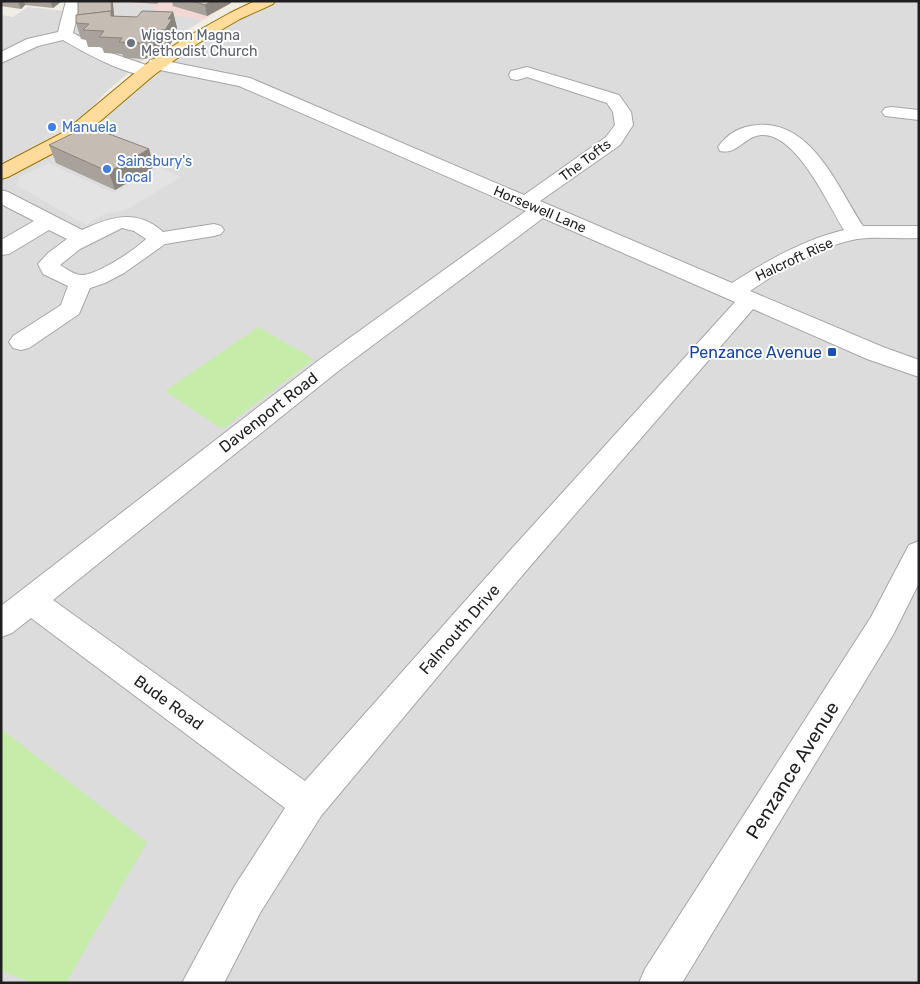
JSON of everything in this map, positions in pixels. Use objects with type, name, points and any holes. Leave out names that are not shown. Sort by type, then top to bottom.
[{"type":"main road","points":[[234,16],[249,1]]},
{"type":"main road","points":[[1,173],[71,136],[152,67],[234,16],[268,1]]},
{"type":"street","points":[[1,58],[34,42],[65,35],[74,1]]},
{"type":"street","name":"Horsewell Lane","points":[[65,35],[94,52],[131,66],[152,67],[244,82],[876,353],[919,369]]},
{"type":"street","name":"The Tofts","points":[[517,75],[527,72],[592,93],[619,96],[624,125],[612,141],[534,206]]},
{"type":"street","points":[[891,112],[919,115]]},
{"type":"street","points":[[727,147],[759,121],[786,137],[815,163],[857,233]]},
{"type":"street","points":[[1,196],[83,239]]},
{"type":"street","name":"Davenport Road","points":[[1,624],[29,600],[534,206]]},
{"type":"street","points":[[9,244],[48,221]]},
{"type":"street","points":[[158,239],[152,232],[136,224],[120,222],[106,227],[56,255],[49,264],[50,270],[70,280],[81,282],[97,279],[151,246],[158,239],[214,230]]},
{"type":"street","name":"Halcroft Rise","points":[[742,295],[751,279],[829,241],[857,233],[919,232]]},
{"type":"street","points":[[21,342],[71,309],[81,282]]},
{"type":"street","name":"Falmouth Drive","points":[[202,983],[247,900],[308,804],[516,563],[742,295]]},
{"type":"street","name":"Penzance Avenue","points":[[659,983],[882,626],[919,553]]},
{"type":"street","name":"Bude Road","points":[[29,600],[308,804]]},
{"type":"shaded area","points":[[80,1],[235,1],[203,20],[154,11],[153,5],[118,2],[79,6]]},
{"type":"shaded area","points":[[268,1],[919,1],[919,983],[1,983],[1,173],[71,136],[148,71]]},
{"type":"shaded area","points":[[118,2],[154,5],[154,11],[203,20],[149,55],[107,91],[78,122],[1,164],[1,15],[13,17],[28,7],[64,11],[79,6]]},
{"type":"shaded area","points":[[49,163],[114,193],[158,167],[181,177],[126,210],[105,214],[86,225],[16,185],[19,177]]},
{"type":"green space","points":[[258,327],[314,359],[222,429],[165,391]]},
{"type":"green space","points":[[1,729],[147,842],[66,983],[34,983],[1,971]]},
{"type":"building","points":[[78,1],[111,1],[112,16],[111,11],[78,15]]},
{"type":"building","points":[[192,1],[212,1],[205,5]]},
{"type":"building","points":[[111,11],[111,16],[137,17],[142,11],[173,12],[168,19],[172,19],[165,30],[161,30],[153,41],[143,41],[142,43],[119,42],[122,38],[99,37],[104,31],[83,30],[89,24],[76,23],[76,15]]},
{"type":"building","points":[[88,126],[149,149],[109,172],[49,145]]},
{"type":"place","name":"Wigston Magna Methodist Church","points":[[131,43]]},
{"type":"place","name":"Manuela","points":[[52,127]]},
{"type":"place","name":"Sainsbury's Local","points":[[107,169]]},
{"type":"place","name":"Penzance Avenue","points":[[832,352]]}]
